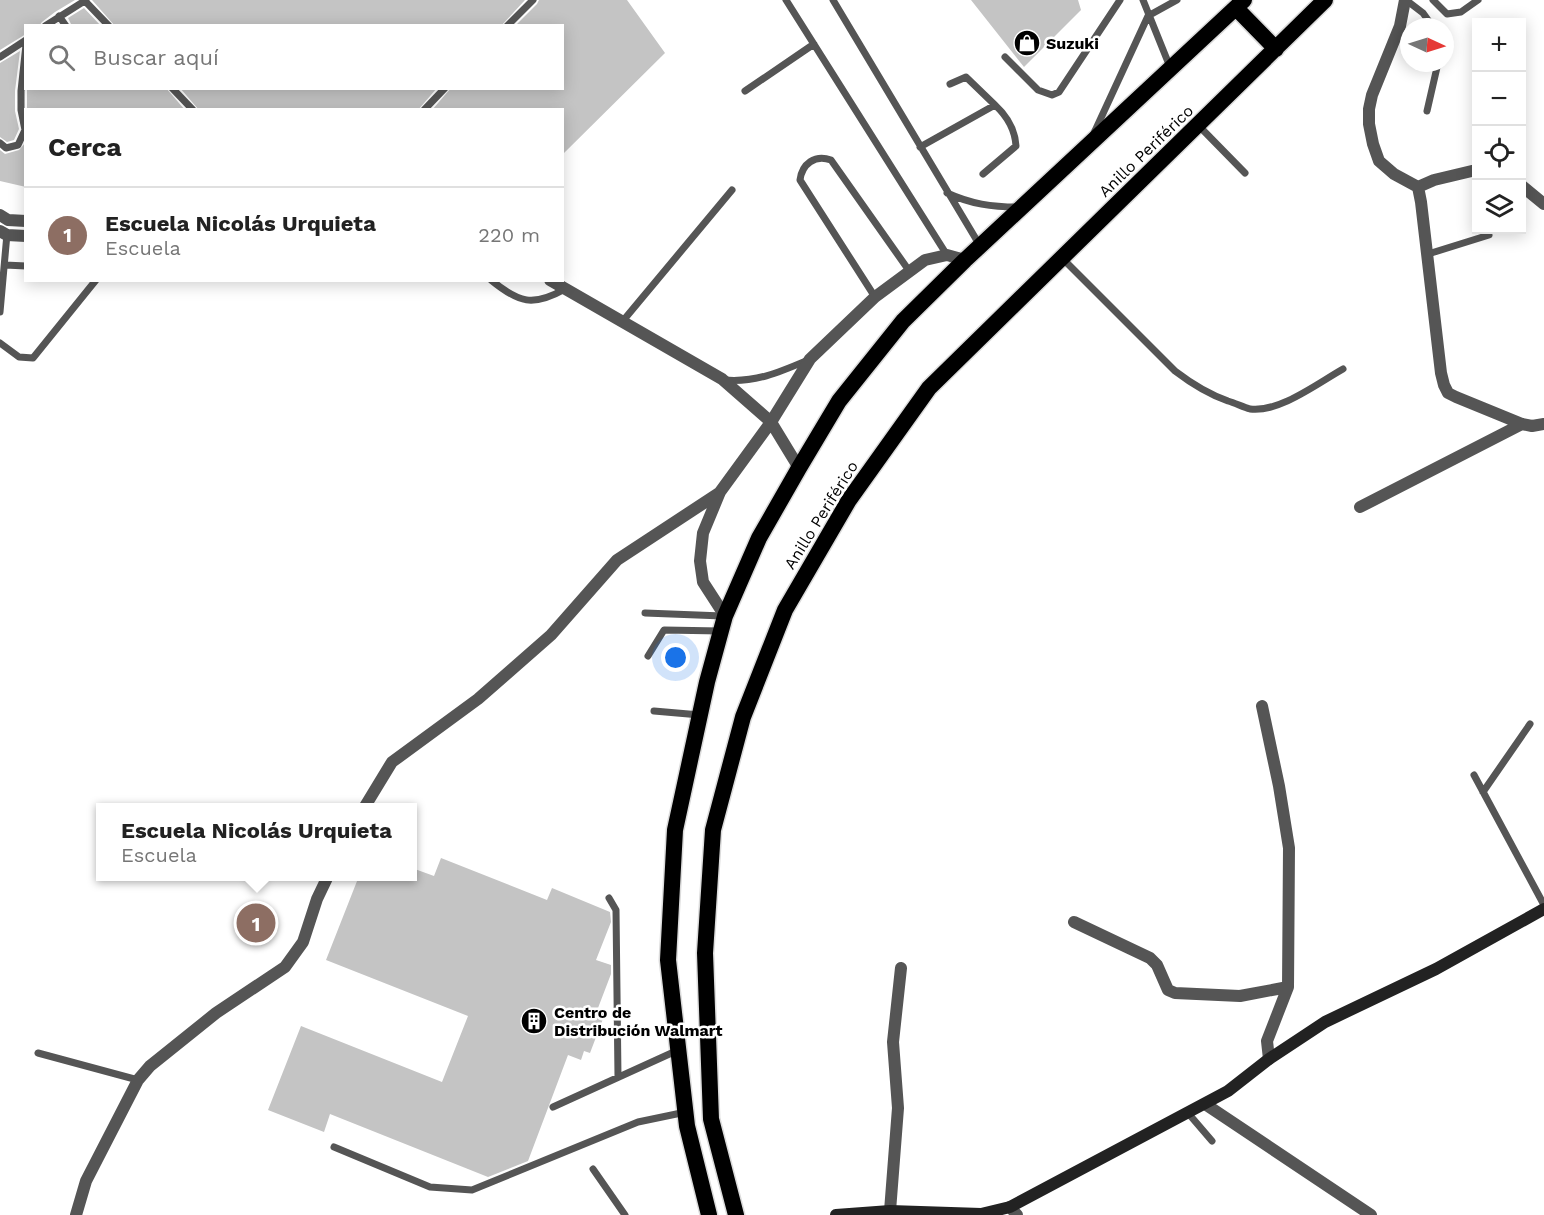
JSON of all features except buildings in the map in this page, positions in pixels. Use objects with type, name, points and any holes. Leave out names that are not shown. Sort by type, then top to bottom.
[{"type":"highway","name":"Anillo Periférico","points":[[736,1215],[711,1119],[705,953],[713,830],[743,717],[785,610],[849,500],[929,388],[1325,0]]},
{"type":"highway","points":[[709,1215],[687,1126],[668,960],[675,830],[723,624],[759,538],[839,401],[903,321],[965,260],[1171,69],[1237,3],[1276,49]]},
{"type":"main road","points":[[836,1215],[890,1210],[981,1214],[1013,1211],[1228,1091],[1269,1059],[1325,1022],[1436,969],[1544,907]]},
{"type":"street","points":[[1406,0],[1400,26],[1372,95],[1369,124],[1379,161],[1394,174],[1418,187]]},
{"type":"street","points":[[1418,187],[1434,180],[1472,171]]},
{"type":"street","points":[[1418,187],[1428,254],[1438,354],[1444,385],[1448,393],[1521,424],[1532,426],[1544,424]]},
{"type":"street","points":[[1526,190],[1544,204]]},
{"type":"street","points":[[4,218],[24,221]]},
{"type":"street","points":[[3,233],[24,236]]},
{"type":"street","points":[[723,624],[703,582],[700,561],[703,533],[720,492],[771,422],[810,359],[875,297],[925,260],[947,255],[965,260]]},
{"type":"street","points":[[553,282],[722,379],[771,422],[799,468]]},
{"type":"street","points":[[1360,507],[1521,424]]},
{"type":"street","points":[[366,803],[392,762],[478,699],[551,635],[617,560],[720,492]]},
{"type":"street","points":[[1262,706],[1289,848],[1288,987],[1268,1041],[1269,1059]]},
{"type":"street","points":[[76,1215],[86,1182],[138,1080],[150,1066],[216,1013],[285,967],[303,942],[317,899],[326,881]]},
{"type":"street","points":[[1074,922],[1150,958],[1157,965],[1168,990],[1175,993],[1240,996],[1288,987]]},
{"type":"street","points":[[890,1210],[898,1108],[893,1042],[901,969]]},
{"type":"street","points":[[1205,1104],[1371,1215]]},
{"type":"lane","points":[[509,24],[533,0]]},
{"type":"lane","points":[[786,0],[947,255]]},
{"type":"lane","points":[[833,0],[980,246]]},
{"type":"lane","points":[[1005,57],[1038,90],[1052,95],[1059,92],[1120,0]]},
{"type":"lane","points":[[1143,0],[1171,69]]},
{"type":"lane","points":[[1087,148],[1148,16],[1177,0]]},
{"type":"lane","points":[[1406,0],[1427,18]]},
{"type":"lane","points":[[1433,0],[1447,14],[1461,12],[1476,1]]},
{"type":"lane","points":[[48,24],[85,1],[107,24]]},
{"type":"lane","points":[[59,15],[65,24]]},
{"type":"lane","points":[[0,57],[24,41]]},
{"type":"lane","points":[[745,91],[814,44]]},
{"type":"lane","points":[[24,63],[21,110],[24,125]]},
{"type":"lane","points":[[1427,111],[1436,72]]},
{"type":"lane","points":[[950,84],[966,77],[1003,112],[1015,135],[1016,146],[983,174]]},
{"type":"lane","points":[[174,90],[191,108]]},
{"type":"lane","points":[[426,108],[442,90]]},
{"type":"lane","points":[[920,147],[995,105]]},
{"type":"lane","points":[[1198,125],[1245,173]]},
{"type":"lane","points":[[0,143],[6,148],[18,145],[24,132]]},
{"type":"lane","points":[[875,297],[800,180],[804,167],[816,158],[824,157],[831,160],[910,272]]},
{"type":"lane","points":[[622,322],[732,190]]},
{"type":"lane","points":[[947,193],[970,203],[993,207],[1023,207]]},
{"type":"lane","points":[[0,312],[5,265],[4,218]]},
{"type":"lane","points":[[1428,254],[1489,235]]},
{"type":"lane","points":[[1062,258],[1175,371],[1194,386],[1220,398],[1250,409],[1265,408],[1284,403],[1343,369]]},
{"type":"lane","points":[[5,265],[24,266]]},
{"type":"lane","points":[[0,343],[19,357],[33,358],[94,282]]},
{"type":"lane","points":[[493,282],[528,302],[550,297],[565,289]]},
{"type":"lane","points":[[722,379],[740,382],[769,377],[810,359]]},
{"type":"lane","points":[[645,613],[723,624]]},
{"type":"lane","points":[[648,656],[664,630],[723,624]]},
{"type":"lane","points":[[654,711],[700,715]]},
{"type":"lane","points":[[1483,792],[1530,724]]},
{"type":"lane","points":[[1474,775],[1544,907]]},
{"type":"lane","points":[[609,898],[616,910],[618,1077]]},
{"type":"lane","points":[[553,1107],[679,1050]]},
{"type":"lane","points":[[38,1053],[138,1080]]},
{"type":"lane","points":[[334,1147],[430,1187],[472,1190],[638,1122],[686,1112]]},
{"type":"lane","points":[[1188,1113],[1212,1141]]},
{"type":"lane","points":[[593,1169],[626,1215]]},
{"type":"place","name":"Suzuki","points":[[1027,43]]},
{"type":"place","name":"Escuela Nicolás Urquieta","points":[[256,923]]},
{"type":"place","name":"Centro de Distribución Walmart","points":[[534,1021]]}]
